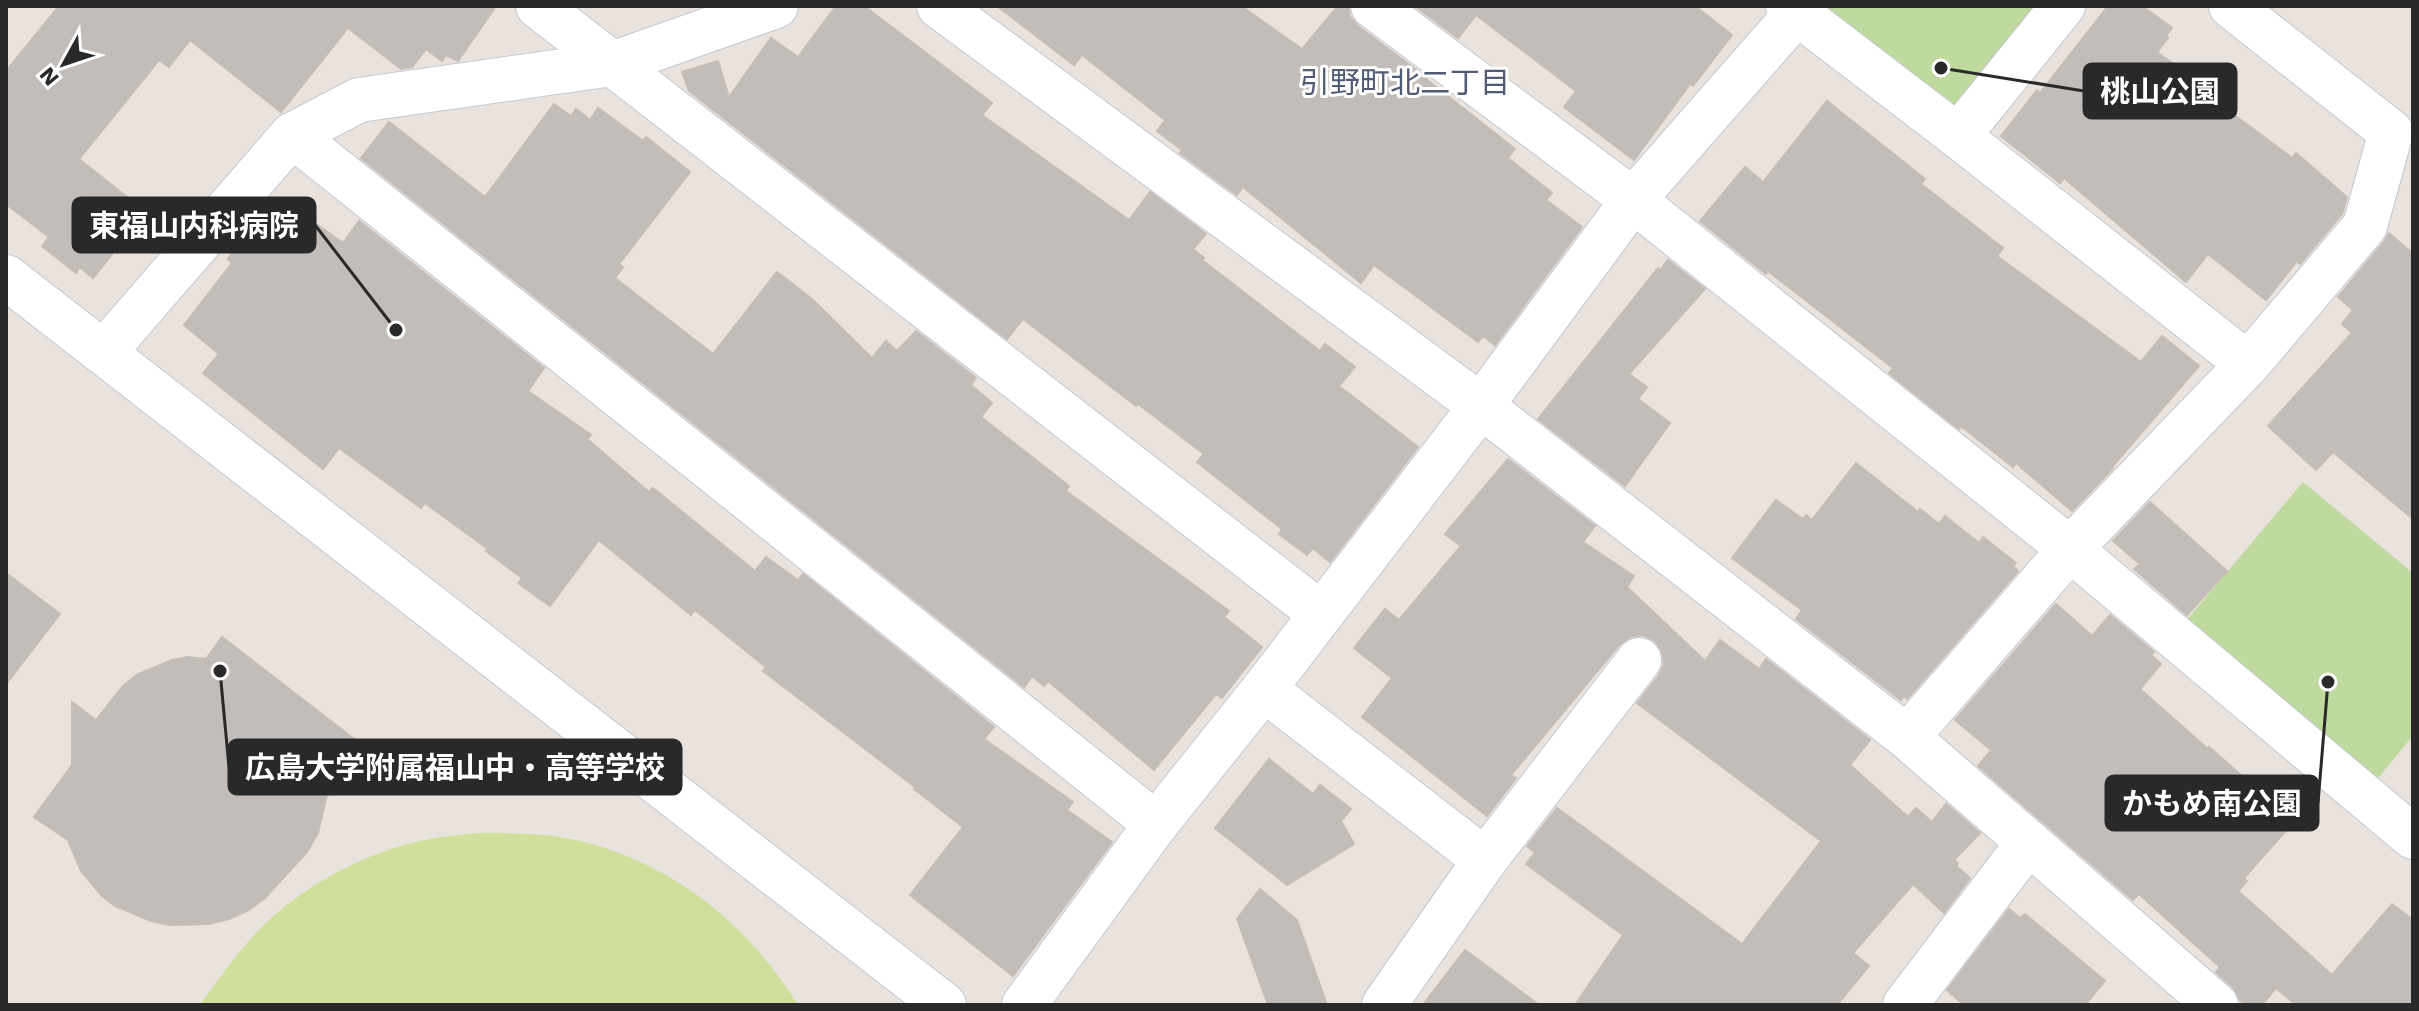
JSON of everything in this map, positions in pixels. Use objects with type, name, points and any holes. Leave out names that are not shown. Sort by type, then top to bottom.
[{"type":"street","points":[[538,6],[1320,613]]},
{"type":"street","points":[[104,352],[292,135],[359,100],[612,64],[776,6]]},
{"type":"street","points":[[939,6],[1481,406],[1907,737],[2216,1005]]},
{"type":"street","points":[[1373,6],[1633,200],[2070,549],[2413,837]]},
{"type":"street","points":[[1958,136],[2063,6]]},
{"type":"street","points":[[1907,737],[2070,549],[2248,364],[2365,226],[2391,132],[2231,6]]},
{"type":"street","points":[[1024,1005],[1156,824],[1481,406],[1633,200],[1793,10],[2248,364]]},
{"type":"street","points":[[292,135],[1156,824]]},
{"type":"street","points":[[6,277],[944,1005]]},
{"type":"street","points":[[1384,1005],[1485,860],[1639,660]]},
{"type":"street","points":[[1264,689],[1485,860]]},
{"type":"street","points":[[1905,1005],[2028,843]]},
{"type":"green space","points":[[1796,6],[2056,6],[1956,129]]},
{"type":"green space","points":[[2303,482],[2413,573],[2413,736],[2369,789],[2179,629]]},
{"type":"green space","points":[[478,833],[527,834],[576,840],[611,850],[675,880],[731,923],[778,975],[798,1005],[200,1005],[257,932],[274,915],[314,886],[382,852],[435,838]]},
{"type":"building","points":[[59,6],[496,6],[458,61],[446,55],[442,61],[426,49],[412,67],[401,69],[348,28],[281,112],[190,40],[169,67],[159,60],[79,159],[146,212],[93,278],[80,267],[76,273],[42,246],[49,237],[6,204],[6,71]]},
{"type":"building","points":[[836,6],[864,6],[992,103],[982,115],[1129,220],[1150,192],[1206,234],[1193,249],[1204,258],[1202,260],[1320,351],[1325,344],[1355,367],[1339,386],[1418,447],[1330,562],[1313,548],[1307,555],[1279,534],[1282,529],[1197,462],[1204,454],[1023,319],[1007,339],[689,91],[682,72],[718,61],[729,97],[771,38],[798,57]]},
{"type":"building","points":[[997,6],[1241,6],[1302,49],[1338,6],[1348,6],[1350,17],[1358,26],[1515,149],[1508,158],[1552,193],[1546,200],[1582,227],[1495,345],[1483,336],[1478,342],[1374,265],[1361,283],[1243,187],[1237,195],[1180,153],[1182,150],[1157,131],[1165,120],[1082,55],[1074,65]]},
{"type":"building","points":[[1415,6],[1695,6],[1732,35],[1693,86],[1690,84],[1634,160],[1564,107],[1576,91],[1476,15],[1458,38]]},
{"type":"building","points":[[2108,6],[2142,6],[2172,28],[2157,52],[2224,101],[2221,105],[2292,158],[2296,153],[2347,197],[2342,214],[2300,264],[2297,261],[2266,300],[2208,254],[2186,282],[2064,178],[2060,183],[2001,136],[2037,90],[2040,93]]},
{"type":"building","points":[[1827,101],[1925,179],[1921,184],[2003,248],[1997,256],[2141,362],[2162,336],[2199,366],[2113,468],[2072,511],[2016,463],[2013,467],[1961,426],[1959,429],[1889,373],[1893,368],[1700,221],[1745,167],[1763,182]]},
{"type":"building","points":[[554,104],[571,116],[576,109],[590,120],[598,108],[643,141],[646,137],[690,172],[619,264],[623,267],[615,278],[713,354],[777,272],[812,299],[872,358],[886,341],[897,351],[916,331],[976,378],[971,385],[992,403],[981,417],[1069,486],[1066,491],[1229,611],[1224,617],[1262,647],[1222,698],[1216,694],[1154,770],[1048,681],[1044,686],[1032,676],[1024,687],[361,158],[389,122],[485,197]]},
{"type":"building","points":[[287,203],[343,243],[359,221],[544,368],[528,391],[591,435],[587,439],[649,492],[653,488],[755,571],[766,557],[798,580],[803,574],[994,727],[984,739],[1073,802],[1067,810],[1112,842],[1013,976],[910,895],[963,827],[763,671],[766,667],[695,610],[691,615],[599,540],[550,606],[518,583],[522,578],[486,551],[488,549],[425,503],[421,508],[339,448],[323,469],[203,373],[219,354],[184,325],[232,263],[228,259],[252,226],[264,235]]},
{"type":"building","points":[[2389,233],[2413,254],[2413,519],[2333,452],[2316,470],[2268,426],[2352,333],[2342,324],[2353,310],[2338,297]]},
{"type":"building","points":[[1668,260],[1705,289],[1629,374],[1647,387],[1638,399],[1670,423],[1625,486],[1538,419],[1658,268],[1660,270]]},
{"type":"building","points":[[1508,459],[1595,526],[1583,542],[1634,576],[1627,587],[1705,661],[1720,640],[1759,669],[1766,659],[1870,740],[1850,765],[1908,817],[1916,808],[1932,822],[1946,804],[1980,833],[1954,860],[1958,863],[1956,866],[1970,878],[1944,913],[1913,884],[1853,953],[1869,966],[1837,1005],[1575,1005],[1623,935],[1526,864],[1535,853],[1527,846],[1557,808],[1742,944],[1821,841],[1637,703],[1664,664],[1662,651],[1654,640],[1643,635],[1630,637],[1619,645],[1511,775],[1516,778],[1487,816],[1362,717],[1392,678],[1354,648],[1385,609],[1399,620],[1461,546],[1445,534]]},
{"type":"building","points":[[1856,463],[1918,512],[1920,509],[1939,524],[1945,516],[1979,543],[1983,537],[2016,563],[2013,566],[2018,571],[1907,699],[1904,696],[1901,700],[1796,619],[1802,610],[1732,558],[1776,500],[1803,519],[1806,515],[1812,520]]},
{"type":"building","points":[[2150,502],[2227,571],[2187,615],[2134,569],[2140,564],[2113,541]]},
{"type":"building","points":[[6,573],[60,614],[6,684]]},
{"type":"building","points":[[2056,604],[2092,636],[2110,615],[2154,652],[2151,655],[2161,664],[2140,689],[2208,749],[2297,818],[2244,878],[2247,881],[2238,891],[2332,975],[2392,904],[2413,920],[2413,1005],[2296,1005],[2276,988],[2262,1005],[2245,1005],[2233,987],[2216,972],[2220,967],[2139,894],[2133,900],[1978,766],[1991,750],[1955,720]]},
{"type":"building","points":[[222,637],[363,746],[326,798],[318,833],[307,852],[266,897],[249,910],[209,924],[170,925],[151,921],[115,906],[102,896],[81,871],[68,840],[34,817],[72,765],[72,702],[96,720],[123,686],[138,674],[172,660],[188,657],[206,659]]},
{"type":"building","points":[[1269,759],[1313,794],[1320,785],[1351,809],[1341,821],[1354,844],[1287,885],[1215,828]]},
{"type":"building","points":[[1260,889],[1297,920],[1327,1005],[1268,1005],[1237,919]]},
{"type":"building","points":[[2009,909],[2020,918],[2025,914],[2105,981],[2085,1005],[1964,1005],[1947,990]]},
{"type":"building","points":[[1465,950],[1539,1005],[1423,1005]]},
{"type":"place","name":"桃山公園","points":[[1941,68]]},
{"type":"place","name":"東福山内科病院","points":[[396,330]]},
{"type":"place","name":"広島大学附属福山中・高等学校","points":[[220,671]]},
{"type":"place","name":"かもめ南公園","points":[[2328,682]]},
{"type":"district","name":"引野町北二丁目","points":[[1405,82]]}]
